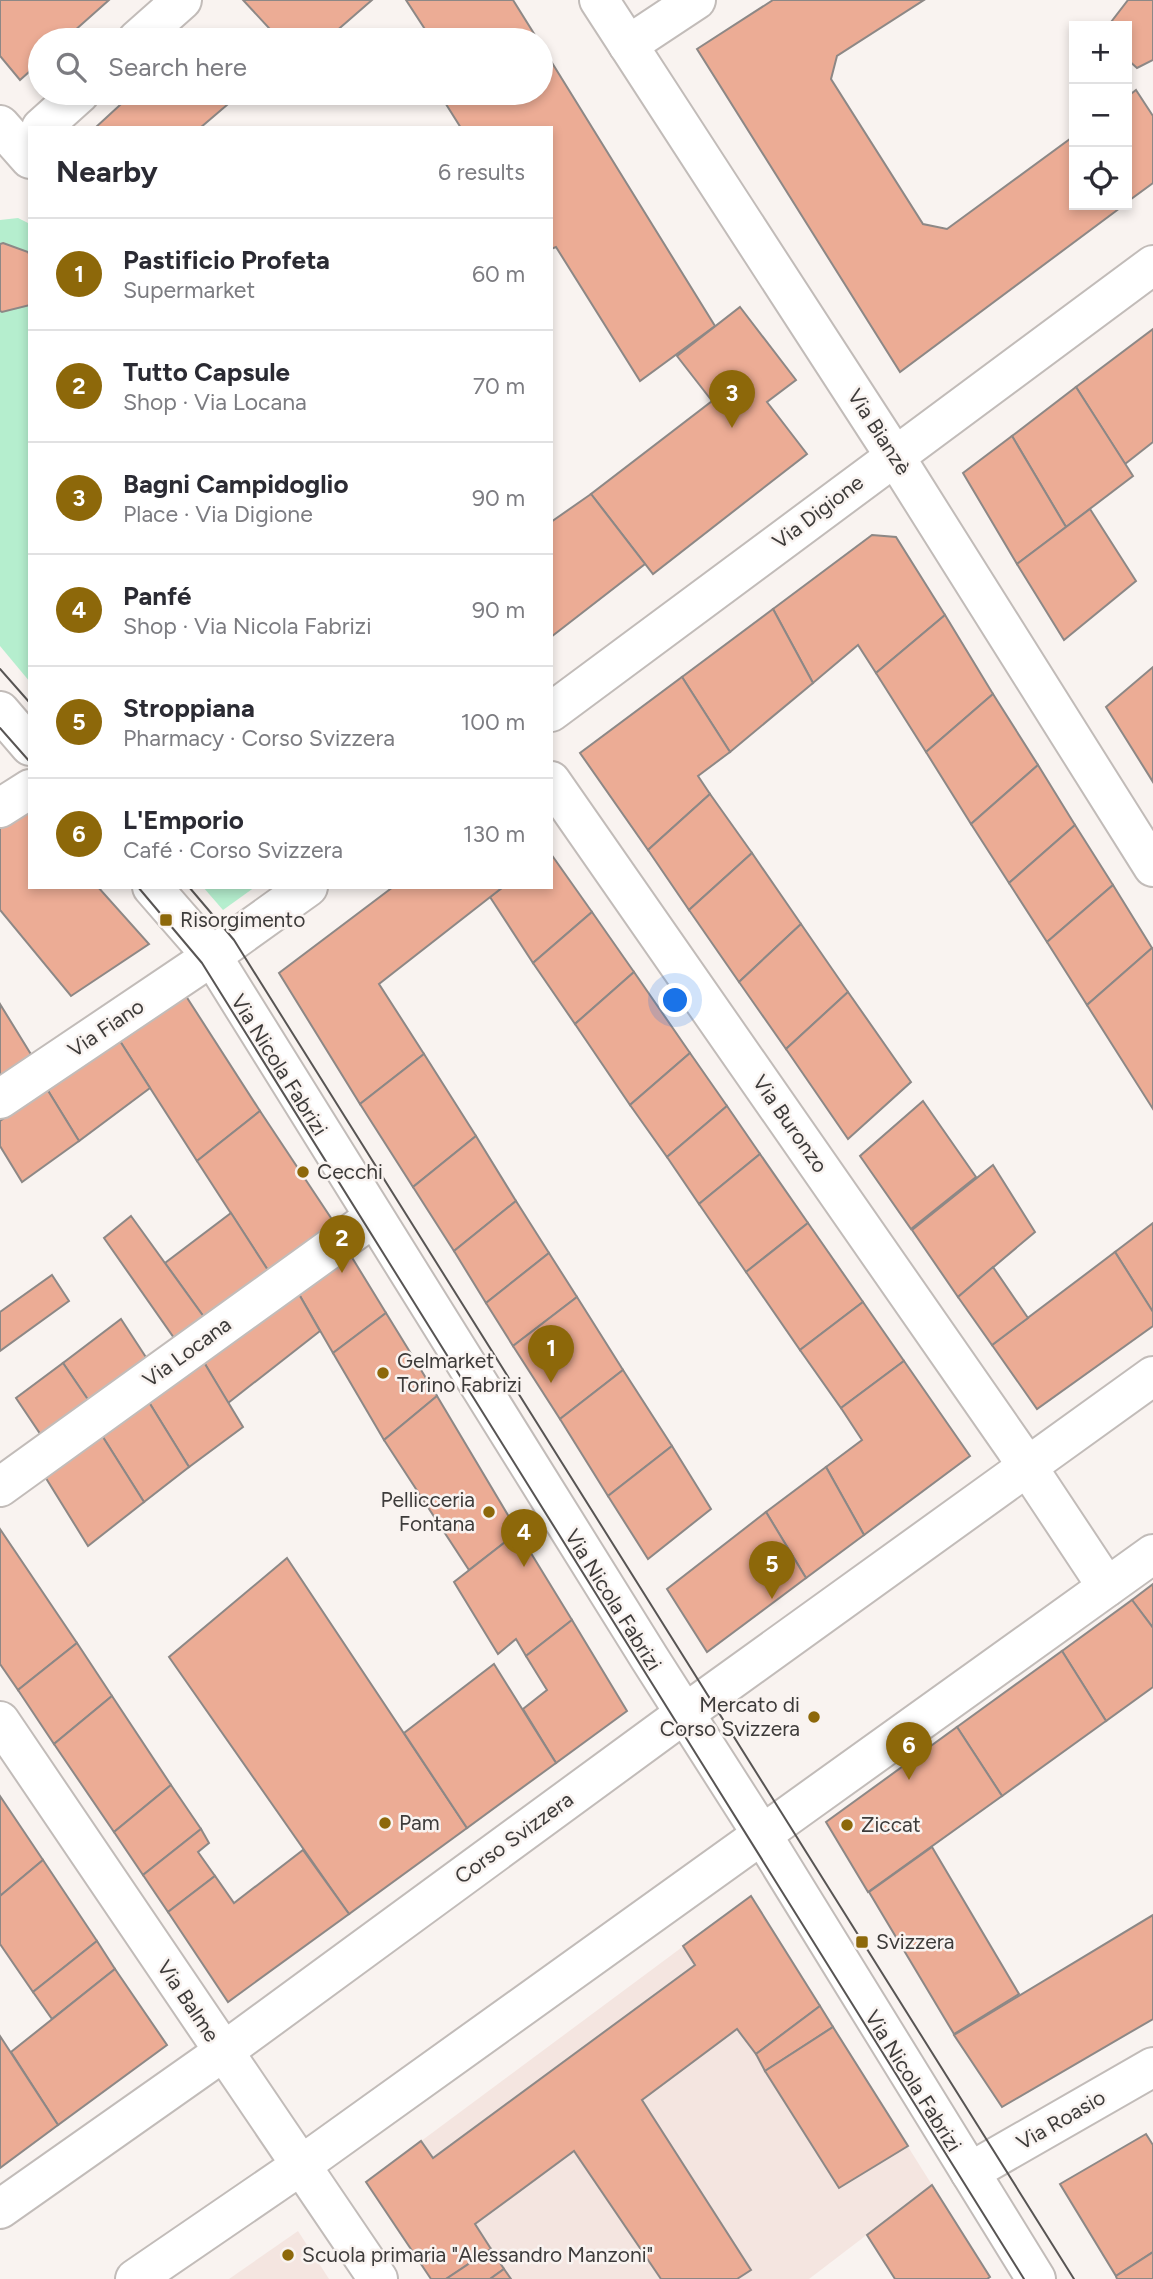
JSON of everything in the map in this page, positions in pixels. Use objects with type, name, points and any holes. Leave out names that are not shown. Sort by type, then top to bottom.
[{"type":"street","points":[[150,28],[181,0]]},
{"type":"street","name":"Via Bianzè","points":[[598,0],[894,455],[1153,867]]},
{"type":"street","points":[[628,45],[696,0]]},
{"type":"street","points":[[41,126],[66,105]]},
{"type":"street","name":"Via Digione","points":[[553,711],[1153,265]]},
{"type":"street","points":[[0,711],[28,744]]},
{"type":"street","name":"Via Buronzo","points":[[553,783],[1028,1468]]},
{"type":"street","points":[[0,808],[28,790]]},
{"type":"street","name":"Via Nicola Fabrizi","points":[[154,889],[212,956],[684,1714],[761,1833],[1036,2279]]},
{"type":"street","name":"Via Fiano","points":[[0,1100],[212,956],[305,889]]},
{"type":"street","name":"Via Locana","points":[[0,1487],[374,1217]]},
{"type":"street","name":"Corso Svizzera","points":[[0,2209],[223,2052],[684,1714],[1153,1376]]},
{"type":"street","points":[[1028,1468],[1107,1587]]},
{"type":"street","points":[[135,2279],[300,2166],[1153,1554]]},
{"type":"street","name":"Via Balme","points":[[0,1721],[378,2279]]},
{"type":"street","name":"Via Roasio","points":[[970,2172],[1153,2067]]},
{"type":"shaded area","points":[[751,1896],[932,2185],[809,2279],[431,2279],[366,2182]]},
{"type":"shaded area","name":"Scuola primaria \"Alessandro Manzoni\"","points":[[298,2231],[329,2279],[229,2279]]},
{"type":"green space","points":[[18,218],[28,223],[28,680],[0,646],[0,220]]},
{"type":"green space","points":[[205,889],[252,889],[223,910]]},
{"type":"building","points":[[0,0],[109,0],[78,28],[28,28],[28,73],[20,80],[0,56]]},
{"type":"building","points":[[243,0],[372,0],[340,28],[269,28]]},
{"type":"building","points":[[406,0],[513,0],[530,28],[424,28]]},
{"type":"building","points":[[773,0],[924,0],[837,56],[831,79],[923,224],[947,229],[1069,140],[1069,210],[1117,210],[900,372],[697,49]]},
{"type":"building","points":[[1128,0],[1153,0],[1153,60],[1137,68],[1132,64],[1132,21],[1112,21]]},
{"type":"building","points":[[553,64],[715,326],[640,381],[556,247],[553,248],[553,126],[460,126],[447,105],[553,105]]},
{"type":"building","points":[[1136,90],[1153,116],[1153,183],[1132,198],[1132,147],[1132,93]]},
{"type":"building","points":[[120,105],[227,105],[202,126],[97,126]]},
{"type":"building","points":[[0,244],[28,252],[28,306],[2,312],[0,311]]},
{"type":"building","points":[[740,307],[796,380],[767,402],[807,454],[653,574],[591,494],[712,401],[677,356]]},
{"type":"building","points":[[1153,329],[1153,442],[1125,464],[1076,387]]},
{"type":"building","points":[[1076,387],[1133,476],[1066,527],[1012,436]]},
{"type":"building","points":[[1012,436],[1066,527],[1017,564],[963,473]]},
{"type":"building","points":[[591,494],[645,564],[553,635],[553,521]]},
{"type":"building","points":[[1090,509],[1136,581],[1064,640],[1017,564]]},
{"type":"building","points":[[872,535],[896,537],[945,615],[876,673],[858,645],[813,683],[773,609]]},
{"type":"building","points":[[773,609],[813,683],[730,752],[682,677]]},
{"type":"building","points":[[945,615],[993,694],[926,752],[876,673]]},
{"type":"building","points":[[1153,667],[1153,782],[1106,707]]},
{"type":"building","points":[[682,677],[730,752],[698,776],[710,794],[648,850],[580,753]]},
{"type":"building","points":[[993,694],[1038,765],[971,824],[926,752]]},
{"type":"building","points":[[1038,765],[1075,825],[1009,883],[971,824]]},
{"type":"building","points":[[710,794],[752,853],[689,910],[648,850]]},
{"type":"building","points":[[24,806],[28,810],[28,889],[100,889],[149,944],[71,996],[0,910],[0,822]]},
{"type":"building","points":[[1075,825],[1113,885],[1047,942],[1009,883]]},
{"type":"building","points":[[752,853],[801,924],[739,982],[689,910]]},
{"type":"building","points":[[553,857],[592,912],[533,963],[490,897],[500,889],[553,889]]},
{"type":"building","points":[[1113,885],[1152,948],[1087,1005],[1047,942]]},
{"type":"building","points":[[390,889],[500,889],[379,984],[424,1054],[360,1104],[279,973]]},
{"type":"building","points":[[592,912],[634,972],[575,1024],[533,963]]},
{"type":"building","points":[[801,924],[848,992],[786,1049],[739,982]]},
{"type":"building","points":[[1153,949],[1153,1109],[1087,1005]]},
{"type":"building","points":[[634,972],[690,1053],[630,1105],[575,1024]]},
{"type":"building","points":[[848,992],[911,1082],[848,1139],[786,1049]]},
{"type":"building","points":[[184,993],[260,1111],[197,1161],[118,1038]]},
{"type":"building","points":[[0,1004],[32,1056],[0,1078]]},
{"type":"building","points":[[118,1038],[150,1088],[79,1141],[47,1089]]},
{"type":"building","points":[[690,1053],[727,1106],[667,1157],[630,1105]]},
{"type":"building","points":[[424,1054],[476,1136],[413,1187],[360,1104]]},
{"type":"building","points":[[47,1089],[79,1141],[22,1182],[0,1146],[0,1121]]},
{"type":"building","points":[[923,1101],[976,1177],[911,1229],[860,1156]]},
{"type":"building","points":[[727,1106],[760,1154],[699,1204],[667,1157]]},
{"type":"building","points":[[260,1111],[339,1230],[273,1278],[197,1161]]},
{"type":"building","points":[[476,1136],[516,1201],[454,1251],[413,1187]]},
{"type":"building","points":[[760,1154],[808,1223],[746,1272],[699,1204]]},
{"type":"building","points":[[993,1165],[1035,1232],[958,1297],[912,1230]]},
{"type":"building","points":[[516,1201],[549,1253],[486,1303],[454,1251]]},
{"type":"building","points":[[231,1213],[273,1278],[209,1324],[165,1263]]},
{"type":"building","points":[[131,1216],[209,1324],[179,1345],[104,1238]]},
{"type":"building","points":[[808,1223],[863,1302],[800,1350],[746,1272]]},
{"type":"building","points":[[1153,1223],[1153,1312],[1115,1252]]},
{"type":"building","points":[[348,1251],[386,1313],[333,1353],[296,1289]]},
{"type":"building","points":[[1115,1252],[1153,1312],[1153,1326],[1037,1409],[992,1345]]},
{"type":"building","points":[[549,1253],[577,1297],[513,1346],[486,1303]]},
{"type":"building","points":[[993,1267],[1028,1318],[992,1345],[958,1297]]},
{"type":"building","points":[[52,1275],[69,1301],[0,1351],[0,1312]]},
{"type":"building","points":[[296,1289],[320,1331],[228,1403],[202,1359]]},
{"type":"building","points":[[577,1297],[623,1370],[560,1419],[513,1346]]},
{"type":"building","points":[[863,1302],[904,1361],[841,1408],[800,1350]]},
{"type":"building","points":[[386,1313],[437,1396],[384,1440],[333,1353]]},
{"type":"building","points":[[121,1319],[151,1365],[93,1407],[63,1363]]},
{"type":"building","points":[[202,1359],[243,1427],[189,1467],[147,1399]]},
{"type":"building","points":[[904,1361],[970,1456],[864,1535],[826,1467],[862,1440],[841,1408]]},
{"type":"building","points":[[63,1363],[93,1407],[45,1441],[16,1398]]},
{"type":"building","points":[[623,1370],[672,1446],[608,1496],[560,1419]]},
{"type":"building","points":[[437,1396],[518,1532],[469,1570],[384,1440]]},
{"type":"building","points":[[147,1399],[189,1467],[144,1502],[101,1434]]},
{"type":"building","points":[[101,1434],[144,1502],[88,1546],[44,1475]]},
{"type":"building","points":[[672,1446],[711,1509],[648,1559],[608,1496]]},
{"type":"building","points":[[826,1467],[864,1535],[806,1578],[766,1512]]},
{"type":"building","points":[[766,1512],[806,1578],[707,1652],[667,1589]]},
{"type":"building","points":[[0,1529],[77,1643],[18,1690],[0,1664]]},
{"type":"building","points":[[518,1532],[572,1620],[526,1656],[516,1639],[498,1654],[454,1582]]},
{"type":"building","points":[[287,1558],[467,1828],[349,1914],[169,1657]]},
{"type":"building","points":[[1153,1584],[1153,1628],[1132,1600]]},
{"type":"building","points":[[1132,1600],[1153,1628],[1153,1687],[1106,1721],[1062,1651]]},
{"type":"building","points":[[572,1620],[627,1711],[556,1763],[523,1709],[547,1690],[526,1656]]},
{"type":"building","points":[[77,1643],[112,1696],[54,1744],[18,1690]]},
{"type":"building","points":[[1062,1651],[1106,1721],[1002,1796],[957,1727]]},
{"type":"building","points":[[494,1664],[556,1763],[467,1828],[404,1733]]},
{"type":"building","points":[[112,1696],[171,1785],[114,1832],[54,1744]]},
{"type":"building","points":[[957,1727],[1002,1796],[868,1892],[826,1822]]},
{"type":"building","points":[[171,1785],[201,1829],[143,1875],[114,1832]]},
{"type":"building","points":[[0,1796],[43,1860],[0,1896]]},
{"type":"building","points":[[201,1829],[209,1843],[198,1852],[215,1876],[168,1912],[143,1875]]},
{"type":"building","points":[[932,1847],[1019,1994],[954,2034],[869,1892]]},
{"type":"building","points":[[303,1850],[349,1914],[228,2002],[168,1912],[215,1876],[234,1903]]},
{"type":"building","points":[[43,1860],[97,1941],[33,1992],[0,1944],[0,1896]]},
{"type":"building","points":[[751,1896],[820,2006],[756,2054],[737,2029],[642,2100],[751,2270],[737,2279],[661,2279],[574,2151],[475,2224],[491,2249],[446,2279],[431,2279],[366,2182],[421,2141],[433,2158],[695,1965],[683,1946]]},
{"type":"building","points":[[1153,1915],[1153,2019],[1002,2107],[954,2035]]},
{"type":"building","points":[[97,1941],[115,1969],[52,2019],[33,1992]]},
{"type":"building","points":[[115,1969],[167,2045],[58,2125],[11,2052]]},
{"type":"building","points":[[820,2006],[833,2027],[765,2071],[756,2054]]},
{"type":"building","points":[[833,2027],[908,2146],[839,2188],[765,2071]]},
{"type":"building","points":[[0,2036],[58,2125],[0,2168]]},
{"type":"building","points":[[1146,2134],[1153,2145],[1153,2252],[1116,2276],[1060,2184]]},
{"type":"building","points":[[932,2185],[990,2277],[987,2279],[895,2279],[867,2235]]},
{"type":"building","points":[[491,2249],[504,2269],[490,2279],[446,2279]]},
{"type":"building","points":[[1153,2252],[1153,2279],[1117,2279],[1116,2276]]},
{"type":"building","points":[[504,2269],[511,2279],[490,2279]]},
{"type":"tram line","points":[[0,669],[28,701]]},
{"type":"tram line","points":[[0,728],[28,760]]},
{"type":"tram line","points":[[140,889],[202,963],[1024,2279]]},
{"type":"tram line","points":[[191,889],[234,940],[1074,2279]]},
{"type":"place","name":"Bagni Campidoglio","points":[[732,428]]},
{"type":"place","name":"Risorgimento","points":[[166,920]]},
{"type":"place","name":"Cecchi","points":[[303,1172]]},
{"type":"place","name":"Tutto Capsule","points":[[342,1273]]},
{"type":"place","name":"Gelmarket Torino Fabrizi","points":[[383,1373]]},
{"type":"place","name":"Pastificio Profeta","points":[[551,1383]]},
{"type":"place","name":"Pellicceria Fontana","points":[[489,1512]]},
{"type":"place","name":"Panfé","points":[[524,1567]]},
{"type":"place","name":"Stroppiana","points":[[772,1599]]},
{"type":"place","name":"Mercato di Corso Svizzera","points":[[814,1717]]},
{"type":"place","name":"L'Emporio","points":[[909,1780]]},
{"type":"place","name":"Pam","points":[[385,1823]]},
{"type":"place","name":"Ziccat","points":[[847,1825]]},
{"type":"place","name":"Svizzera","points":[[862,1942]]},
{"type":"place","name":"Scuola primaria \"Alessandro Manzoni\"","points":[[288,2255]]}]
